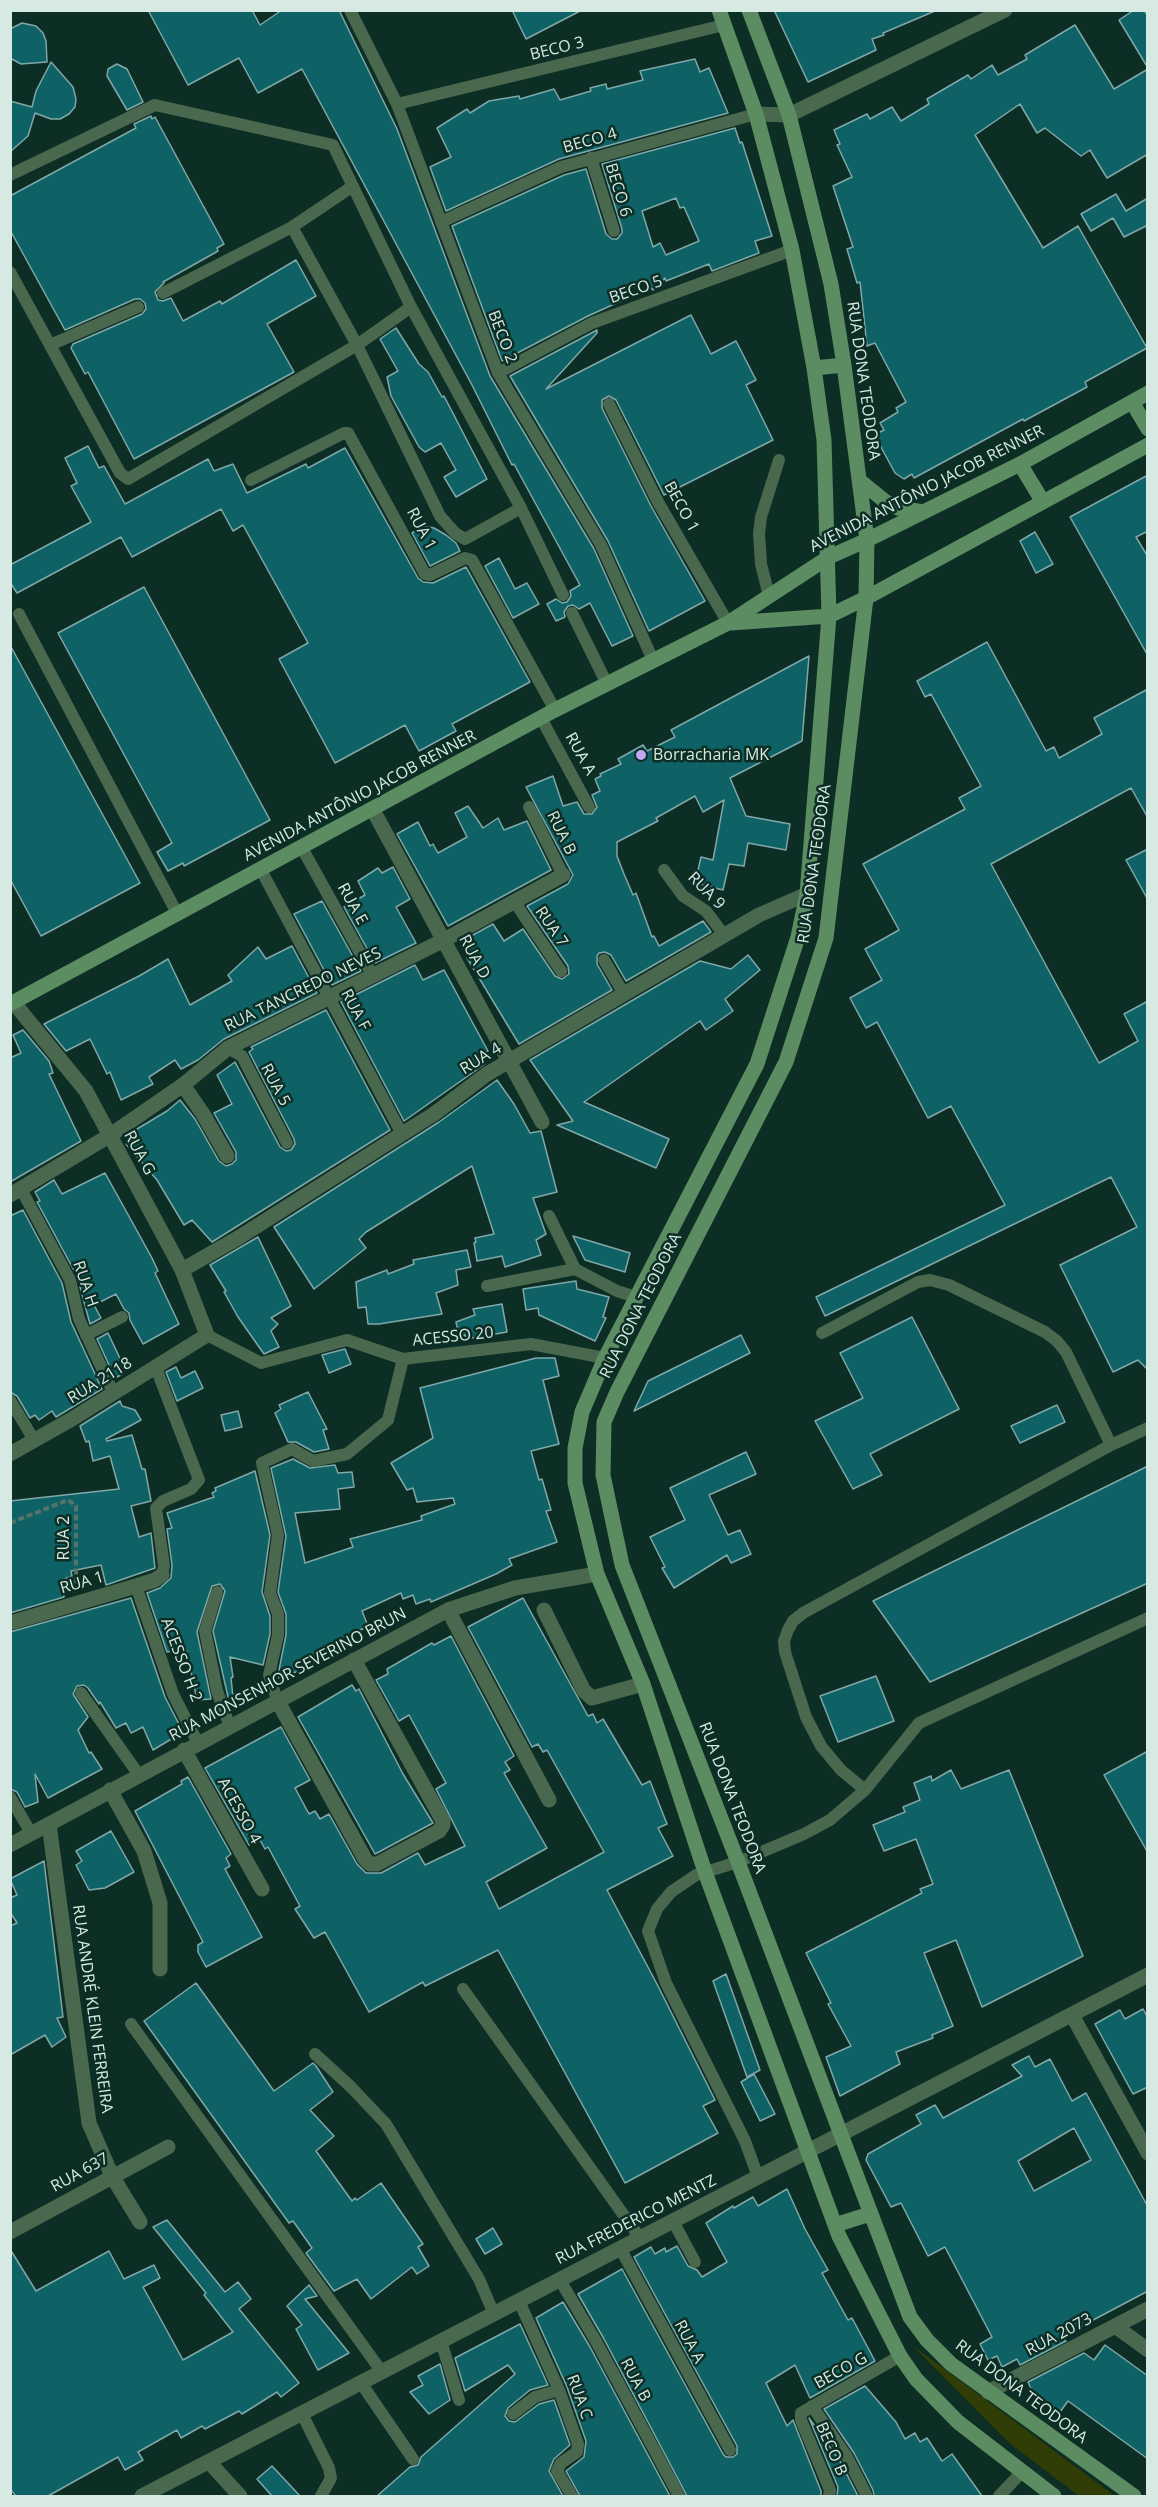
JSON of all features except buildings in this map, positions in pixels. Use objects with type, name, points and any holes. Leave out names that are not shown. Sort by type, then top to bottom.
[{"type":"main road","name":"RUA DONA TEODORA","points":[[749,10],[789,115],[831,284],[867,540],[866,598],[823,949],[786,1062],[617,1392],[604,1422],[603,1475],[622,1565],[738,1862],[910,2317],[937,2351],[988,2392],[1134,2496]]},
{"type":"main road","name":"RUA DONA TEODORA","points":[[722,18],[756,114],[792,250],[814,368],[824,440],[829,616],[807,894],[798,937],[757,1064],[605,1358],[582,1412],[574,1448],[575,1483],[597,1574],[643,1684],[705,1872],[835,2226],[900,2356],[916,2379],[958,2422],[1021,2473],[1054,2496]]},
{"type":"main road","points":[[814,368],[844,365]]},
{"type":"main road","name":"AVENIDA ANTÔNIO JACOB RENNER","points":[[12,1004],[548,714],[728,623],[829,556],[867,540],[1020,464],[1148,393]]},
{"type":"main road","points":[[1131,402],[1148,429]]},
{"type":"main road","name":"AVENIDA ANTÔNIO JACOB RENNER","points":[[728,623],[829,616],[1148,445]]},
{"type":"main road","points":[[1020,464],[1042,502]]},
{"type":"main road","points":[[860,481],[886,502],[898,508],[924,512]]},
{"type":"main road","points":[[835,2226],[870,2214]]},
{"type":"street","points":[[756,114],[789,115],[1005,10]]},
{"type":"street","name":"RUA D","points":[[373,810],[542,1122]]},
{"type":"street","name":"RUA TANCREDO NEVES","points":[[16,1192],[109,1136],[183,1085],[228,1048],[444,940],[562,874]]},
{"type":"street","name":"RUA 4","points":[[182,1270],[248,1232],[402,1134],[487,1074],[759,915],[807,894]]},
{"type":"street","name":"RUA G","points":[[12,1004],[86,1091],[182,1270],[207,1335]]},
{"type":"street","points":[[183,1085],[227,1156]]},
{"type":"street","name":"RUA 2118","points":[[10,1454],[156,1368],[207,1335]]},
{"type":"street","name":"RUA MONSENHOR SEVERINO BRUN","points":[[10,1845],[448,1610],[514,1588],[597,1574]]},
{"type":"street","name":"RUA 1","points":[[10,1623],[155,1580],[162,1575]]},
{"type":"street","points":[[448,1610],[549,1800]]},
{"type":"street","points":[[544,1610],[584,1691],[592,1698],[643,1684]]},
{"type":"street","points":[[277,1700],[365,1859],[370,1864],[377,1864],[439,1831],[443,1821],[354,1660]]},
{"type":"street","name":"ACESSO 4","points":[[191,1746],[262,1889]]},
{"type":"street","points":[[110,1790],[144,1851],[160,1903],[160,1969]]},
{"type":"street","name":"RUA ANDRÉ KLEIN FERREIRA","points":[[49,1824],[89,2122],[112,2176],[140,2222]]},
{"type":"street","name":"RUA FREDERICO MENTZ","points":[[142,2496],[1148,1975]]},
{"type":"street","points":[[1071,2015],[1148,2153]]},
{"type":"street","name":"RUA 637","points":[[10,2232],[168,2148]]},
{"type":"street","name":"RUA 2073","points":[[988,2392],[1148,2309]]},
{"type":"street","points":[[1115,2326],[1148,2350]]},
{"type":"street","points":[[209,2462],[240,2496]]},
{"type":"lane","name":"BECO 2","points":[[350,10],[397,104],[498,373],[601,545],[653,660]]},
{"type":"lane","name":"BECO 3","points":[[397,104],[722,18]]},
{"type":"lane","points":[[10,174],[155,105],[330,144],[336,149],[411,307],[522,508],[563,594]]},
{"type":"lane","name":"BECO 4","points":[[441,222],[561,167],[756,114]]},
{"type":"lane","name":"BECO 6","points":[[591,158],[614,231]]},
{"type":"lane","points":[[163,293],[292,227],[353,186]]},
{"type":"lane","points":[[292,227],[357,345],[440,516],[455,533],[465,539],[522,508]]},
{"type":"lane","name":"BECO 5","points":[[498,373],[592,322],[792,250]]},
{"type":"lane","points":[[10,272],[120,473],[128,479],[357,345],[411,307]]},
{"type":"lane","points":[[50,345],[138,307]]},
{"type":"lane","name":"BECO 1","points":[[609,404],[658,502],[728,623]]},
{"type":"lane","name":"RUA 1","points":[[251,480],[348,433],[425,574],[430,574],[465,558],[472,560],[548,714]]},
{"type":"lane","points":[[769,596],[761,564],[759,534],[761,517],[778,460]]},
{"type":"lane","points":[[572,613],[607,684]]},
{"type":"lane","points":[[19,614],[178,915]]},
{"type":"lane","name":"RUA A","points":[[548,714],[590,807]]},
{"type":"lane","name":"RUA B","points":[[529,807],[562,874]]},
{"type":"lane","name":"RUA E","points":[[302,848],[373,976]]},
{"type":"lane","name":"RUA F","points":[[261,870],[402,1134]]},
{"type":"lane","name":"RUA 9","points":[[664,870],[683,896],[706,911],[724,935]]},
{"type":"lane","name":"RUA 7","points":[[514,902],[561,971]]},
{"type":"lane","points":[[604,960],[624,994]]},
{"type":"lane","name":"RUA 5","points":[[228,1048],[242,1056],[287,1143]]},
{"type":"lane","name":"RUA H","points":[[16,1192],[69,1280],[79,1319],[113,1392]]},
{"type":"lane","points":[[549,1216],[575,1269],[617,1291],[636,1297]]},
{"type":"lane","points":[[487,1286],[575,1269]]},
{"type":"lane","points":[[822,1333],[918,1282],[930,1280],[949,1285],[1045,1332],[1057,1341],[1066,1352],[1111,1445]]},
{"type":"lane","points":[[86,1335],[122,1317]]},
{"type":"lane","points":[[207,1335],[261,1363],[347,1340],[402,1359]]},
{"type":"lane","name":"ACESSO 20","points":[[277,1700],[269,1675],[278,1635],[278,1614],[270,1593],[278,1535],[262,1463],[292,1449],[313,1461],[347,1454],[388,1420],[402,1359],[531,1344],[605,1358]]},
{"type":"lane","points":[[156,1368],[198,1474],[198,1480],[191,1489],[163,1501],[156,1508],[164,1566],[162,1575]]},
{"type":"lane","points":[[10,1400],[34,1440]]},
{"type":"lane","points":[[865,1790],[841,1770],[828,1754],[806,1717],[785,1652],[784,1641],[793,1621],[803,1613],[1111,1445],[1148,1428]]},
{"type":"lane","name":"ACESSO H 2","points":[[136,1586],[191,1746]]},
{"type":"lane","points":[[217,1592],[205,1631],[217,1691],[230,1727]]},
{"type":"lane","points":[[758,2177],[745,2141],[666,1983],[648,1930],[657,1909],[671,1892],[705,1872],[738,1862],[804,1834],[830,1820],[865,1790],[919,1723],[1146,1620]]},
{"type":"lane","points":[[81,1693],[139,1775]]},
{"type":"lane","points":[[10,1797],[32,1833]]},
{"type":"lane","points":[[464,1989],[640,2238]]},
{"type":"lane","points":[[131,2024],[382,2372]]},
{"type":"lane","points":[[315,2054],[386,2124],[479,2279],[494,2314]]},
{"type":"lane","points":[[673,2221],[695,2262]]},
{"type":"lane","name":"RUA A","points":[[620,2248],[730,2450]]},
{"type":"lane","name":"RUA B","points":[[560,2280],[597,2343],[679,2496]]},
{"type":"lane","name":"RUA C","points":[[519,2301],[559,2390],[579,2448],[575,2455],[558,2466],[557,2471],[572,2496]]},
{"type":"lane","points":[[441,2341],[459,2400]]},
{"type":"lane","name":"BECO G","points":[[800,2415],[900,2356]]},
{"type":"lane","points":[[361,2383],[413,2459]]},
{"type":"lane","points":[[513,2414],[535,2397],[559,2390]]},
{"type":"lane","points":[[812,2406],[848,2457],[866,2494]]},
{"type":"lane","points":[[302,2414],[329,2468],[331,2478],[321,2496]]},
{"type":"lane","name":"BECO B","points":[[800,2415],[830,2490],[829,2496]]},
{"type":"lane","points":[[999,2496],[1021,2473]]},
{"type":"path","name":"RUA 2","points":[[10,1522],[68,1500],[76,1506],[76,1604]]},
{"type":"green space","points":[[912,2345],[1115,2496],[1079,2496],[1008,2442]]},
{"type":"place","name":"Borracharia MK","points":[[641,755]]}]
